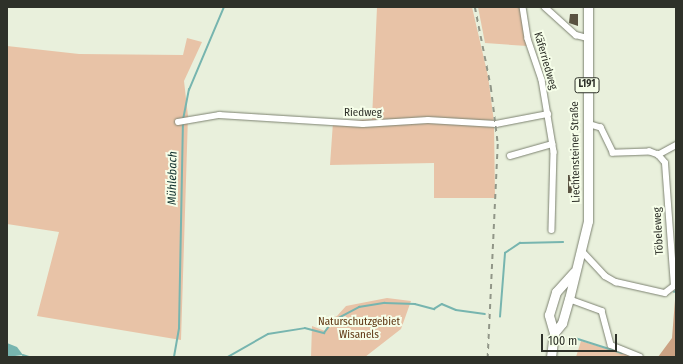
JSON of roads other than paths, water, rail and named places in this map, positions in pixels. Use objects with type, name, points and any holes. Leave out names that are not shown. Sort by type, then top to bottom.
[{"type":"main road","name":"Liechtensteiner Straße","points":[[554,333],[562,323],[569,299],[574,272],[582,251],[589,208],[588,7]]},
{"type":"main road","name":"Liechtensteiner Straße","points":[[554,333],[549,315],[556,292],[574,272]]},
{"type":"main road","points":[[551,357],[554,333]]},
{"type":"street","name":"Käferriedweg","points":[[523,7],[528,39],[541,74],[552,144],[555,174],[550,213],[552,230]]},
{"type":"street","points":[[545,7],[576,35],[587,38]]},
{"type":"street","name":"Riedweg","points":[[181,121],[219,115],[363,124],[428,120],[496,124],[548,114]]},
{"type":"street","points":[[588,124],[601,128],[613,153],[650,152],[658,155],[676,145]]},
{"type":"street","points":[[510,156],[552,144]]},
{"type":"street","name":"Töbeleweg","points":[[582,251],[605,276],[616,282],[660,292],[672,289],[675,281],[671,261],[667,182],[665,163],[658,155]]},
{"type":"street","points":[[569,299],[602,311],[611,345],[640,357]]},
{"type":"water","points":[[7,343],[17,347],[23,355],[7,357]]},
{"type":"waterway","name":"Mühlebach","points":[[183,120],[189,90],[224,7]]},
{"type":"waterway","name":"Mühlebach","points":[[174,357],[179,328],[183,124]]},
{"type":"waterway","points":[[500,317],[505,253],[520,243],[563,242]]},
{"type":"waterway","points":[[228,357],[268,334],[305,328],[324,333],[333,321],[359,307],[385,303],[415,304],[434,309],[442,304],[456,310],[485,314]]},
{"type":"waterway","points":[[575,338],[622,353]]},
{"type":"waterway","name":"Mühlebach","points":[[23,355],[29,357]]},
{"type":"railway","points":[[475,7],[491,87],[498,144],[488,357]]},
{"type":"park label","name":"Naturschutzgebiet Wisanels","points":[[359,329]]}]
